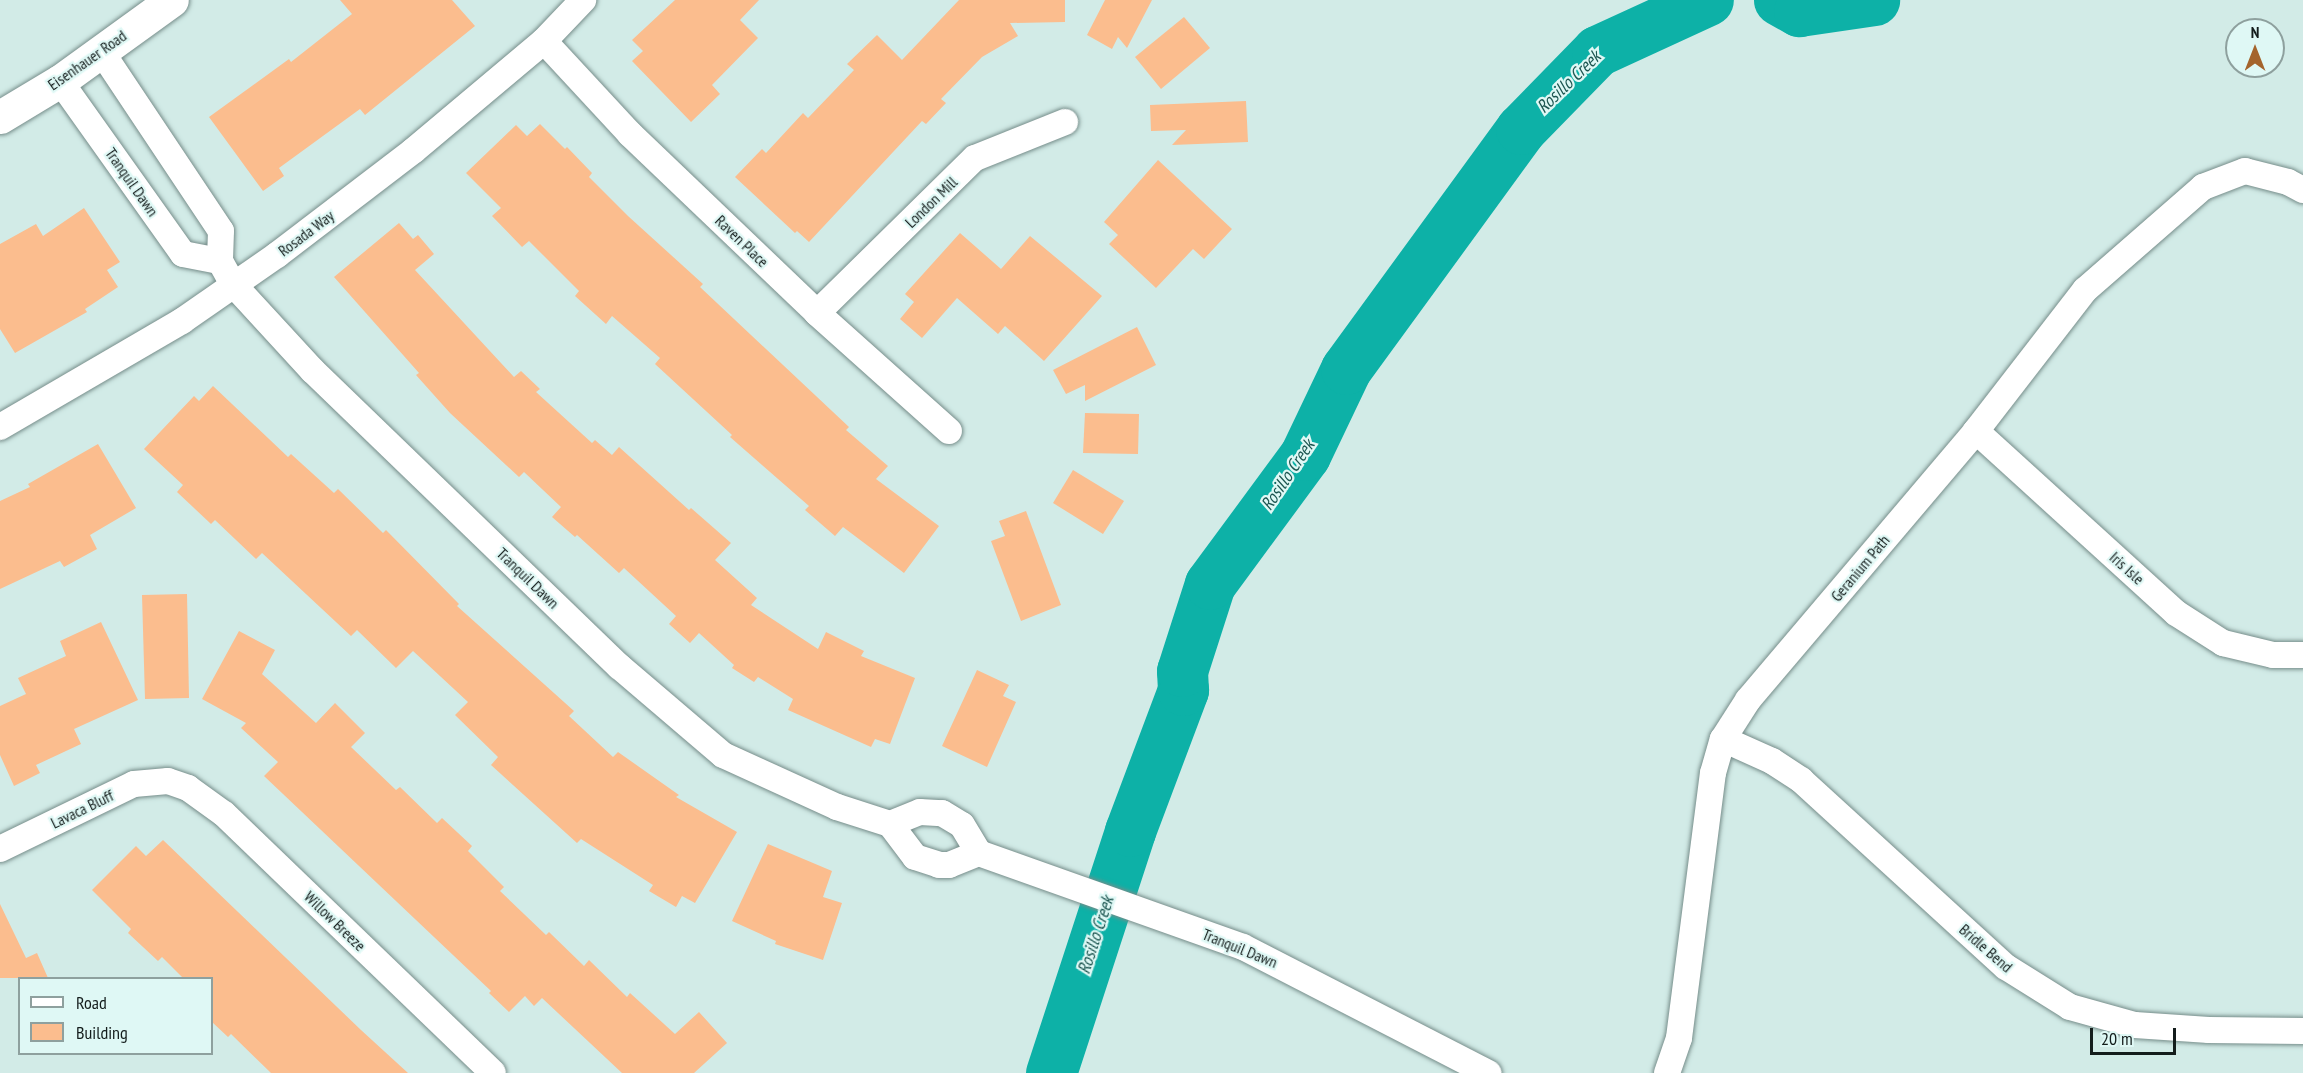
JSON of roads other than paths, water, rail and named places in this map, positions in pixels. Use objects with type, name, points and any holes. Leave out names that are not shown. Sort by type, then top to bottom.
[{"type":"main road","name":"Eisenhauer Road","points":[[0,117],[60,81],[172,0]]},
{"type":"street","name":"Rosada Way","points":[[0,427],[182,321],[276,255],[413,151],[544,41],[583,0]]},
{"type":"street","name":"Raven Place","points":[[544,41],[630,134],[818,313],[949,431]]},
{"type":"street","name":"Tranquil Dawn","points":[[101,51],[220,231],[220,261],[233,284],[314,371],[620,667],[723,755],[837,807],[890,824]]},
{"type":"street","name":"Tranquil Dawn","points":[[60,81],[183,254],[220,261]]},
{"type":"street","name":"London Mill","points":[[818,313],[975,158],[1065,122]]},
{"type":"street","name":"Geranium Path","points":[[1667,1073],[1679,1038],[1713,773],[1724,739],[1748,700],[1976,431],[2085,290],[2203,187],[2245,171],[2288,182],[2303,190]]},
{"type":"street","name":"Iris Isle","points":[[1976,431],[2176,613],[2223,643],[2273,655],[2303,655]]},
{"type":"street","name":"Bridle Bend","points":[[1724,739],[1772,761],[1801,780],[2006,967],[2070,1007],[2135,1025],[2209,1030],[2303,1031]]},
{"type":"street","name":"Lavaca Bluff","points":[[0,849],[134,784],[168,781]]},
{"type":"street","name":"Willow Breeze","points":[[168,781],[188,789],[224,814],[493,1073]]},
{"type":"street","points":[[920,812],[942,813],[962,825],[979,854],[949,865],[927,862],[908,851],[890,824],[920,812]]},
{"type":"street","name":"Tranquil Dawn","points":[[979,854],[1243,947],[1488,1073]]},
{"type":"waterway","name":"Rosillo Creek","points":[[1051,1073],[1130,831],[1183,690],[1182,671],[1210,584],[1305,455],[1346,369],[1521,129],[1597,51],[1708,0]]},
{"type":"waterway","name":"Rosillo Creek","points":[[1779,0],[1799,11],[1874,0]]}]
